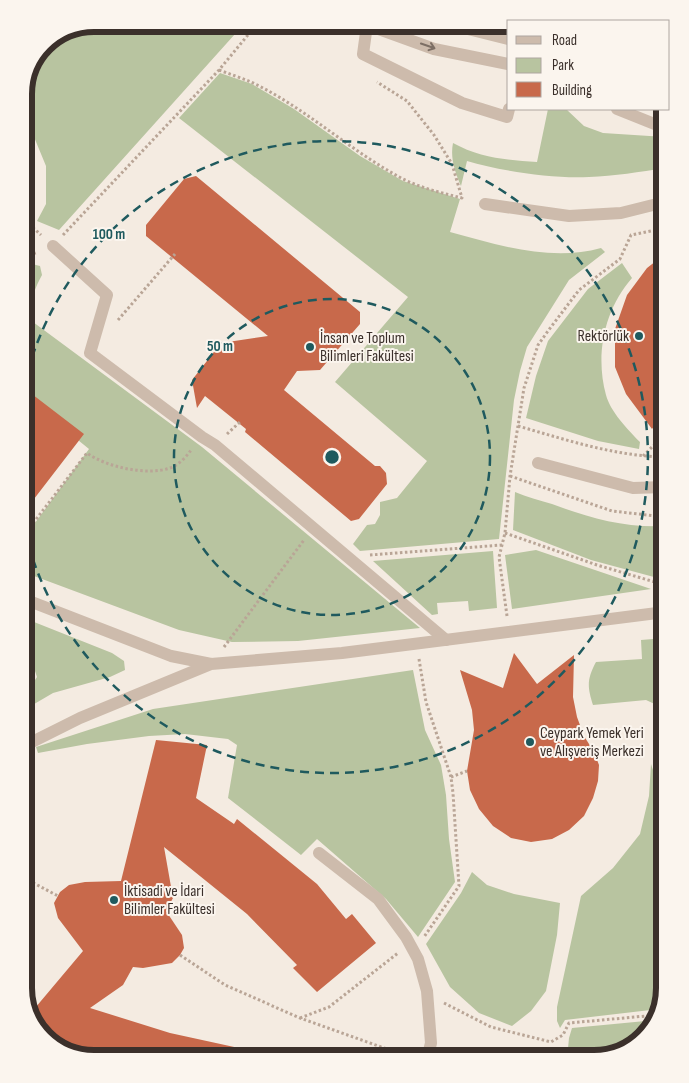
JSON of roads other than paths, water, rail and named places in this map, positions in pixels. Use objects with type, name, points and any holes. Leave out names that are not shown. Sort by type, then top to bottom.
[{"type":"street","points":[[365,33],[363,54],[462,103],[507,117],[510,110]]},
{"type":"street","points":[[390,33],[434,49],[507,64]]},
{"type":"street","points":[[487,33],[507,38]]},
{"type":"street","points":[[620,110],[656,125]]},
{"type":"street","points":[[485,204],[569,216],[621,213],[656,204]]},
{"type":"street","points":[[52,246],[107,295],[90,353],[202,437],[215,444],[446,640]]},
{"type":"street","points":[[538,463],[633,488],[656,487]]},
{"type":"street","points":[[33,602],[171,656],[211,664],[333,654],[656,613]]},
{"type":"street","points":[[33,742],[80,718],[211,664]]},
{"type":"street","points":[[319,853],[378,899],[406,936],[418,959],[427,991],[431,1043],[429,1050]]},
{"type":"place","name":"Rektörlük","points":[[639,336]]},
{"type":"place","name":"İnsan ve Toplum Bilimleri Fakültesi","points":[[310,347]]},
{"type":"place","name":"Ceypark Yemek Yeri ve Alışveriş Merkezi","points":[[530,742]]},
{"type":"place","name":"İktisadi ve İdari Bilimler Fakültesi","points":[[114,900]]}]
